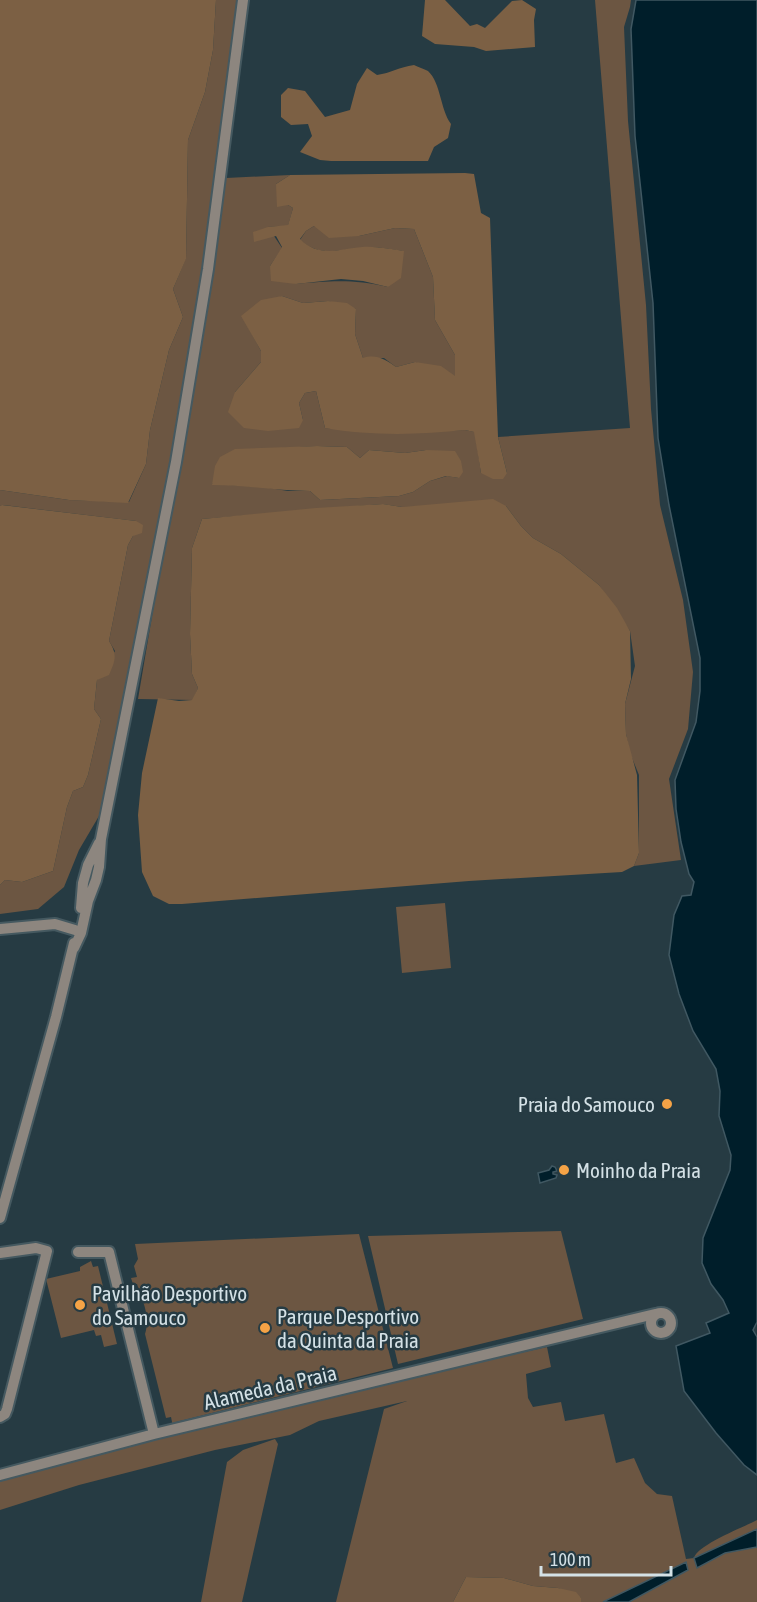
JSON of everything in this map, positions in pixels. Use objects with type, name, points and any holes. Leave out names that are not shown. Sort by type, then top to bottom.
[{"type":"street","points":[[0,1218],[74,948],[81,933],[99,867],[101,839],[176,462],[208,269],[243,0]]},
{"type":"street","points":[[74,948],[75,930],[83,900],[83,883],[88,865],[101,839]]},
{"type":"street","points":[[0,929],[55,924],[75,930]]},
{"type":"street","points":[[0,1253],[36,1248],[47,1251],[8,1409],[0,1417]]},
{"type":"street","points":[[78,1252],[109,1252],[154,1434]]},
{"type":"street","points":[[655,1314],[665,1314],[670,1320],[670,1328],[664,1332],[660,1333],[653,1329],[651,1322],[655,1314]]},
{"type":"street","name":"Alameda da Praia","points":[[0,1475],[154,1434],[655,1314]]},
{"type":"street","name":"Alameda da Praia","points":[[620,1323],[639,1321],[653,1329]]},
{"type":"shaded area","points":[[0,0],[216,0],[213,50],[205,92],[188,140],[186,259],[173,289],[183,317],[169,350],[150,430],[146,464],[128,503],[69,500],[0,490]]},
{"type":"shaded area","points":[[216,0],[240,0],[218,174],[166,496],[129,682],[99,816],[79,850],[64,887],[38,909],[0,914],[0,885],[5,880],[22,882],[53,871],[67,807],[73,791],[83,787],[88,775],[101,719],[94,709],[97,680],[115,651],[109,641],[128,545],[133,536],[136,521],[0,506],[0,490],[69,500],[129,502],[146,464],[150,430],[169,350],[183,317],[173,289],[186,258],[188,140],[205,92],[213,50]]},
{"type":"shaded area","points":[[425,0],[445,0],[470,26],[477,24],[485,28],[512,1],[522,0],[536,9],[535,47],[486,51],[474,47],[435,44],[422,36]]},
{"type":"shaded area","points":[[595,0],[631,0],[624,27],[628,121],[646,305],[651,409],[660,505],[683,600],[693,672],[688,729],[669,779],[681,860],[634,866],[639,853],[639,775],[630,753],[626,734],[625,704],[635,666],[630,631],[599,585],[561,554],[533,538],[506,506],[402,507],[382,504],[202,519],[192,548],[190,634],[192,674],[198,688],[193,700],[138,699],[226,178],[290,175],[276,184],[288,205],[293,208],[288,226],[268,227],[282,248],[270,266],[296,284],[342,281],[388,287],[403,251],[371,247],[321,251],[300,240],[306,231],[314,226],[359,236],[395,228],[414,229],[433,277],[435,320],[455,355],[455,377],[415,362],[396,367],[384,358],[363,358],[355,334],[356,309],[328,301],[303,303],[282,296],[242,316],[261,351],[261,362],[235,392],[303,420],[299,403],[305,393],[316,391],[325,428],[392,433],[465,430],[475,432],[481,473],[507,473],[498,437],[630,428]],"holes":[[[347,447],[360,458],[369,450],[405,453],[426,450],[459,478],[447,476],[430,481],[413,492],[399,496],[320,500],[310,491],[212,484],[264,449]]]},
{"type":"shaded area","points":[[414,65],[428,71],[436,82],[451,124],[448,138],[434,147],[428,161],[331,161],[320,160],[300,152],[312,136],[308,124],[291,125],[281,117],[281,95],[288,88],[305,91],[325,117],[350,110],[357,84],[367,68],[377,75]]},
{"type":"shaded area","points":[[474,174],[481,213],[490,218],[498,437],[507,473],[503,479],[493,479],[481,473],[474,432],[465,430],[412,434],[342,431],[325,428],[316,391],[305,393],[299,403],[303,420],[299,428],[268,431],[244,428],[228,412],[235,392],[261,362],[261,351],[241,316],[261,300],[282,296],[303,303],[328,301],[347,303],[356,309],[355,334],[363,358],[380,358],[396,367],[415,362],[441,366],[455,376],[455,355],[435,320],[433,277],[414,229],[395,228],[359,236],[329,238],[314,226],[300,239],[314,249],[330,251],[367,247],[404,251],[401,278],[388,287],[341,279],[296,284],[271,281],[270,266],[282,247],[276,236],[254,242],[253,232],[268,227],[288,225],[293,208],[288,205],[277,207],[276,184],[290,175]]},
{"type":"shaded area","points":[[347,447],[360,458],[369,450],[405,453],[426,450],[455,451],[461,461],[463,472],[459,478],[446,476],[430,481],[413,492],[399,496],[320,500],[310,491],[212,485],[215,466],[220,457],[235,449]]},
{"type":"shaded area","points":[[493,499],[506,506],[533,538],[561,554],[599,585],[617,608],[630,631],[631,679],[625,704],[626,734],[637,775],[639,853],[634,866],[622,872],[469,881],[182,904],[169,904],[153,896],[142,872],[138,815],[142,773],[158,698],[192,700],[198,688],[192,674],[190,634],[192,548],[202,519],[316,508],[383,504],[402,507]]},
{"type":"shaded area","points":[[0,506],[136,521],[143,525],[142,533],[133,536],[128,545],[109,641],[115,654],[114,662],[109,675],[97,680],[94,709],[101,719],[88,775],[83,787],[73,791],[67,807],[53,871],[22,882],[5,880],[0,885]]},
{"type":"shaded area","points":[[445,903],[451,968],[402,973],[396,907]]},
{"type":"shaded area","points":[[561,1231],[583,1319],[398,1364],[368,1236]]},
{"type":"shaded area","name":"Parque Desportivo da Quinta da Praia","points":[[359,1234],[393,1368],[176,1422],[173,1427],[171,1417],[166,1418],[145,1334],[147,1321],[145,1308],[137,1284],[133,1284],[131,1278],[137,1277],[134,1266],[138,1259],[135,1244]]},
{"type":"shaded area","name":"Pavilhão Desportivo do Samouco","points":[[91,1261],[93,1267],[98,1266],[117,1344],[104,1347],[101,1335],[96,1336],[94,1330],[61,1338],[46,1279],[80,1271],[80,1267]]},
{"type":"shaded area","points":[[547,1347],[551,1367],[526,1374],[528,1398],[533,1407],[561,1402],[565,1421],[604,1414],[616,1463],[634,1458],[645,1483],[657,1494],[672,1496],[686,1559],[694,1558],[712,1542],[757,1520],[757,1602],[581,1602],[581,1598],[558,1588],[533,1586],[504,1578],[466,1577],[453,1602],[336,1602],[384,1409],[407,1401],[319,1421],[290,1435],[215,1450],[79,1485],[0,1510],[0,1481],[14,1476],[260,1410]]},
{"type":"shaded area","points":[[275,1439],[278,1444],[242,1602],[201,1602],[227,1462],[243,1450]]},
{"type":"shaded area","points":[[466,1577],[504,1578],[533,1586],[558,1588],[576,1592],[581,1602],[453,1602]]},
{"type":"water","points":[[636,0],[757,0],[757,1322],[753,1330],[757,1337],[757,1475],[744,1465],[716,1433],[684,1391],[676,1346],[710,1333],[706,1323],[729,1313],[711,1284],[702,1263],[703,1238],[730,1170],[731,1155],[719,1116],[720,1091],[716,1069],[693,1031],[679,994],[669,955],[674,915],[682,896],[691,895],[694,882],[689,874],[681,842],[675,780],[696,722],[700,691],[700,658],[658,438],[653,303],[635,136],[631,29]]},
{"type":"water","points":[[552,1166],[557,1171],[553,1172],[557,1175],[556,1178],[540,1183],[538,1173],[549,1170]]},
{"type":"water","points":[[757,1529],[757,1547],[725,1553],[697,1568],[694,1558]]},
{"type":"water","points":[[686,1562],[688,1570],[629,1602],[603,1602]]},
{"type":"place","name":"Praia do Samouco","points":[[667,1104]]},
{"type":"place","name":"Moinho da Praia","points":[[564,1170]]},
{"type":"place","name":"Pavilhão Desportivo do Samouco","points":[[80,1305]]},
{"type":"place","name":"Parque Desportivo da Quinta da Praia","points":[[265,1328]]}]
